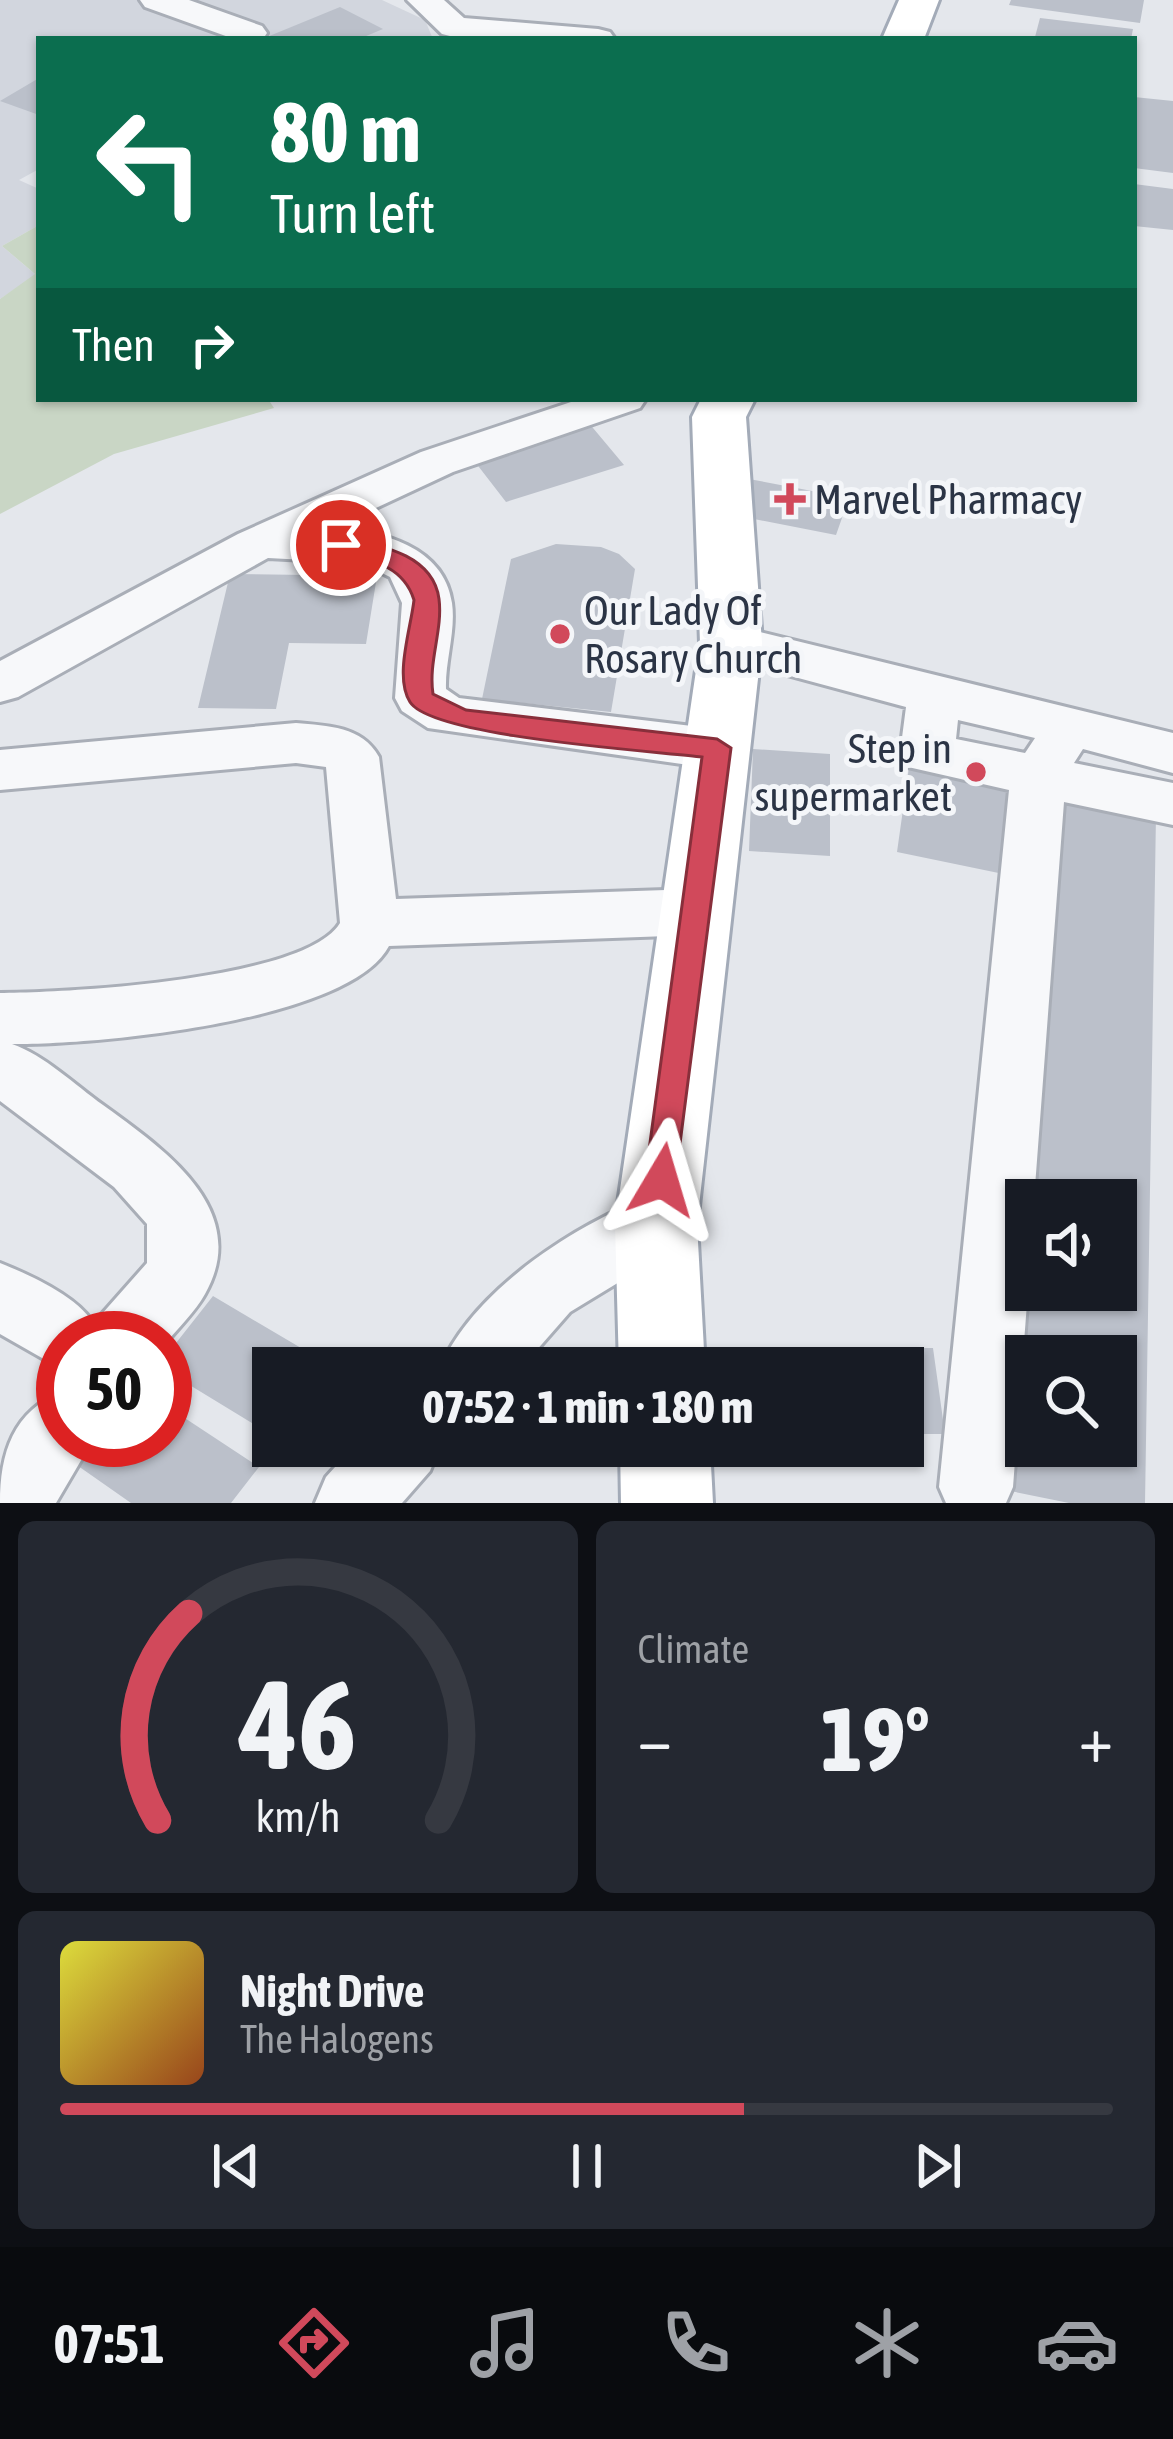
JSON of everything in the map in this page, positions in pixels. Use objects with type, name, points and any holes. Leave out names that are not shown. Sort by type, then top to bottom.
[{"type":"main road","points":[[904,36],[919,0]]},
{"type":"main road","points":[[661,1347],[656,1224],[731,643],[719,417],[726,402]]},
{"type":"main road","points":[[665,1467],[667,1503]]},
{"type":"street","points":[[157,0],[250,33]]},
{"type":"street","points":[[424,0],[454,33],[539,36]]},
{"type":"street","points":[[597,36],[621,0]]},
{"type":"street","points":[[0,684],[255,545],[437,462],[615,402]]},
{"type":"street","points":[[255,545],[367,548],[393,556],[422,585],[427,600],[417,676],[421,698],[448,715],[717,748]]},
{"type":"street","points":[[731,643],[841,676],[934,696],[927,753],[1173,754]]},
{"type":"street","points":[[0,770],[296,743],[342,749],[352,757],[369,923],[365,939],[347,956],[298,978],[103,1013],[0,1018]]},
{"type":"street","points":[[1054,751],[1173,804]]},
{"type":"street","points":[[976,1487],[1054,751]]},
{"type":"street","points":[[369,923],[696,912]]},
{"type":"street","points":[[0,1066],[137,1167],[178,1211],[183,1239],[180,1275],[149,1311]]},
{"type":"street","points":[[494,1347],[546,1289],[656,1224]]},
{"type":"street","points":[[0,1295],[36,1319]]},
{"type":"street","points":[[13,1503],[36,1467]]},
{"type":"street","points":[[352,1503],[385,1467]]},
{"type":"shaded area","points":[[0,0],[382,0],[425,20],[432,36],[36,36],[36,171],[19,180],[36,188],[36,227],[2,246],[36,275],[0,299]]},
{"type":"green space","points":[[36,227],[36,402],[270,402],[274,408],[114,454],[0,514],[0,299],[35,274],[2,246]]},
{"type":"building","points":[[1011,0],[1144,0],[1140,23],[1009,5]]},
{"type":"building","points":[[340,7],[383,29],[366,36],[269,36]]},
{"type":"building","points":[[1040,18],[1133,29],[1132,36],[1035,36]]},
{"type":"building","points":[[36,80],[36,114],[0,101]]},
{"type":"building","points":[[1137,97],[1173,101],[1173,173],[1137,168]]},
{"type":"building","points":[[1137,184],[1173,189],[1173,230],[1137,226]]},
{"type":"building","points":[[588,422],[624,465],[506,502],[472,458]]},
{"type":"building","points":[[749,479],[849,498],[836,535],[734,515]]},
{"type":"building","name":"Our Lady Of Rosary Church","points":[[556,544],[601,547],[619,554],[635,569],[611,712],[482,699],[511,559]]},
{"type":"building","points":[[230,574],[377,576],[366,644],[289,643],[276,709],[198,708]]},
{"type":"building","points":[[753,749],[830,754],[830,856],[749,851]]},
{"type":"building","points":[[910,760],[1029,788],[1018,877],[897,852]]},
{"type":"building","points":[[1041,796],[1156,814],[1145,1503],[1069,1503],[991,1487],[1005,1294],[1005,1311],[1137,1311],[1137,1179],[1013,1179]]},
{"type":"building","points":[[213,1296],[299,1347],[252,1347],[252,1423],[192,1386],[192,1323]]},
{"type":"building","points":[[924,1348],[933,1348],[945,1434],[924,1434]]},
{"type":"building","points":[[192,1423],[252,1462],[252,1467],[259,1467],[231,1503],[131,1503],[80,1467],[192,1467]]},
{"type":"place","name":"Marvel Pharmacy","points":[[790,499]]},
{"type":"place","name":"Our Lady Of Rosary Church","points":[[560,634]]},
{"type":"place","name":"Step in supermarket","points":[[976,772]]},
{"type":"route","points":[[341,545],[393,556],[422,585],[427,600],[417,676],[421,698],[433,708],[464,719],[717,748],[662,1180]]}]
